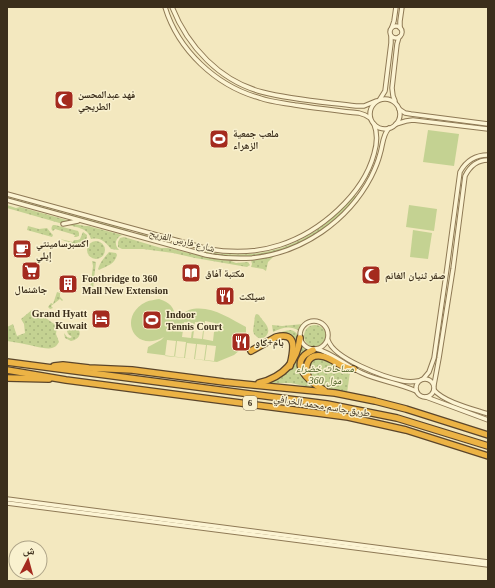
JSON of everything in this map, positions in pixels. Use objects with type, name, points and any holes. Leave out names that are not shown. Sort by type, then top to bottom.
[{"type":"highway","points":[[251,351],[276,337],[287,336],[293,344],[293,354],[290,366]]},
{"type":"highway","points":[[253,384],[266,382],[284,372],[290,366],[297,353],[300,338]]},
{"type":"highway","points":[[315,349],[308,352],[301,360],[300,364],[303,373],[326,391]]},
{"type":"highway","points":[[310,380],[306,373],[306,365],[308,360],[314,356],[326,357],[348,369],[354,369]]},
{"type":"highway","points":[[7,359],[24,364]]},
{"type":"highway","name":"طريق جاسم محمد الخرافي","points":[[7,362],[335,405],[397,418],[488,446]]},
{"type":"highway","points":[[47,367],[63,365],[125,370],[224,382],[326,391],[401,407],[488,435]]},
{"type":"highway","name":"طريق جاسم محمد الخرافي","points":[[7,370],[66,380],[348,416],[406,430],[488,456]]},
{"type":"highway","points":[[7,378],[66,380]]},
{"type":"street","points":[[165,7],[169,20],[180,39],[187,49],[209,72],[232,87],[259,98],[282,103],[359,113],[370,118],[374,124],[381,128],[389,128],[396,124],[413,120],[488,129]]},
{"type":"street","points":[[172,7],[178,21],[193,46],[224,75],[249,87],[261,92],[283,97],[356,106],[364,106],[383,98],[393,100],[397,104]]},
{"type":"street","points":[[370,118],[370,109],[372,105],[385,91],[391,43],[391,36],[389,32],[394,21],[396,7]]},
{"type":"street","points":[[396,124],[400,114],[392,92],[397,44],[402,32],[400,28],[400,21],[402,7]]},
{"type":"street","points":[[392,27],[396,26],[400,28]]},
{"type":"street","points":[[391,36],[394,38],[399,37]]},
{"type":"street","points":[[387,72],[390,74],[394,72]]},
{"type":"street","points":[[399,109],[405,113],[488,124]]},
{"type":"street","name":"شارع فارس الفريح","points":[[7,194],[196,247],[222,252],[268,249],[307,233],[335,213],[352,194],[364,177],[372,159],[376,146],[374,124]]},
{"type":"street","name":"شارع فارس الفريح","points":[[7,202],[17,203],[194,252],[221,258],[253,258],[270,255],[297,246],[311,239],[332,225],[341,216],[370,180],[376,168],[382,149],[384,135],[389,128]]},
{"type":"street","points":[[328,340],[333,348],[349,360],[367,370],[409,382],[418,381],[428,374],[434,358],[459,177],[467,162],[476,157],[488,155]]},
{"type":"street","points":[[426,397],[432,394],[434,387],[453,269],[465,178],[467,171],[472,166],[480,161],[488,160]]},
{"type":"street","points":[[459,177],[461,179],[465,178]]},
{"type":"street","points":[[454,215],[459,216]]},
{"type":"street","points":[[63,224],[78,220]]},
{"type":"street","points":[[128,234],[130,229]]},
{"type":"street","points":[[136,236],[135,233],[137,231]]},
{"type":"street","points":[[315,349],[323,347],[328,340],[329,333],[326,326],[320,322],[314,321],[306,323],[301,331],[300,338],[305,346],[333,356],[369,376],[416,391],[419,395],[488,420]]},
{"type":"street","points":[[424,378],[430,380],[440,396],[488,414]]},
{"type":"street","points":[[416,391],[418,381]]},
{"type":"street","points":[[7,500],[488,562]]},
{"type":"street","points":[[7,503],[488,565]]},
{"type":"green space","points":[[428,130],[459,134],[454,166],[423,162]]},
{"type":"green space","points":[[354,195],[357,197],[327,228],[304,242],[278,252],[249,257],[212,256],[137,235],[139,233],[206,252],[236,255],[256,254],[293,244],[309,235],[325,224]]},
{"type":"green space","points":[[7,197],[128,230],[129,232],[7,200]]},
{"type":"green space","points":[[7,205],[16,208],[20,207],[74,222],[63,224],[7,208]]},
{"type":"green space","points":[[409,205],[437,209],[434,231],[406,227]]},
{"type":"green space","points":[[75,224],[122,235],[116,242],[116,246],[119,250],[111,249],[100,239],[91,239],[90,235],[85,231],[69,225]]},
{"type":"green space","points":[[55,225],[78,231],[79,236],[74,237],[75,235],[55,229],[53,231],[52,227]]},
{"type":"green space","points":[[28,226],[39,229],[47,228],[53,235],[52,237],[27,230]]},
{"type":"green space","points":[[413,230],[432,233],[428,259],[410,257]]},
{"type":"green space","points":[[83,232],[87,235],[87,237],[86,241],[82,245],[78,246],[60,239],[73,242],[74,240],[80,239]]},
{"type":"green space","points":[[124,237],[161,248],[168,248],[236,263],[248,262],[250,265],[247,267],[143,249],[122,249],[118,247],[118,242],[120,238]]},
{"type":"green space","points":[[96,241],[102,244],[105,250],[102,256],[96,259],[90,256],[87,250],[90,244]]},
{"type":"green space","points":[[109,252],[116,253],[116,258],[110,264],[99,270],[100,264]]},
{"type":"green space","points":[[274,256],[268,262],[266,271],[251,267],[251,260]]},
{"type":"green space","points":[[92,261],[96,262],[93,288],[90,288],[93,266]]},
{"type":"green space","points":[[57,292],[60,293],[60,297],[63,300],[62,301],[60,299],[51,306],[53,308],[50,309],[48,307],[51,303],[53,304]]},
{"type":"green space","points":[[159,299],[166,302],[173,308],[175,318],[189,310],[196,309],[211,310],[226,316],[246,327],[245,343],[234,355],[217,362],[192,359],[194,359],[196,344],[187,343],[184,358],[186,342],[177,341],[175,357],[176,341],[167,340],[165,355],[147,353],[148,347],[164,337],[153,341],[144,341],[137,337],[131,324],[132,316],[137,308],[146,302]],"holes":[[[205,321],[215,323],[213,341],[203,339]],[[184,322],[193,323],[191,338],[182,337]],[[195,322],[204,323],[202,339],[193,338]],[[197,344],[206,345],[204,360],[195,359]],[[207,345],[216,346],[214,361],[205,360]]]},
{"type":"green space","points":[[33,309],[57,326],[56,334],[59,342],[53,348],[45,348],[7,341],[7,327],[13,324],[17,336],[25,333],[24,324],[21,319]]},
{"type":"green space","points":[[256,314],[259,315],[268,327],[268,333],[263,338],[257,337],[253,331]]},
{"type":"green space","points":[[303,324],[299,331],[292,328],[283,328],[273,332],[272,325],[282,326]]},
{"type":"green space","points":[[72,325],[78,329],[80,334],[75,340],[71,341],[65,338],[64,333],[67,337],[72,337],[67,331],[69,329],[74,330],[69,328],[65,329]]},
{"type":"green space","name":"مساحات خضراء 360 مول","points":[[315,325],[323,328],[326,336],[323,344],[315,347],[307,344],[304,336],[307,328]]},
{"type":"green space","name":"مساحات خضراء 360 مول","points":[[291,330],[297,334],[299,340],[296,353],[289,336],[261,342],[283,331]]},
{"type":"green space","name":"مساحات خضراء 360 مول","points":[[301,345],[308,351],[303,354],[302,375],[309,384],[317,389],[291,383],[266,383],[285,374],[296,359]]},
{"type":"green space","name":"مساحات خضراء 360 مول","points":[[324,358],[350,372],[347,393],[323,389],[309,376],[308,365],[313,359]]},
{"type":"place","name":"فهد عبدالمحسن الطريجي","points":[[64,100]]},
{"type":"place","name":"ملعب جمعية الزهراء","points":[[219,139]]},
{"type":"place","name":"اكسبرسامينتي إيلي","points":[[22,249]]},
{"type":"place","name":"جاشنمال","points":[[31,271]]},
{"type":"place","name":"مكتبة آفاق","points":[[191,273]]},
{"type":"place","name":"صقر ثنيان الغانم","points":[[371,275]]},
{"type":"place","name":"Footbridge to 360 Mall New Extension","points":[[68,284]]},
{"type":"place","name":"سيلكت","points":[[225,296]]},
{"type":"place","name":"Grand Hyatt Kuwait","points":[[101,319]]},
{"type":"place","name":"Indoor Tennis Court","points":[[152,320]]},
{"type":"place","name":"بام+كاو","points":[[241,342]]}]
